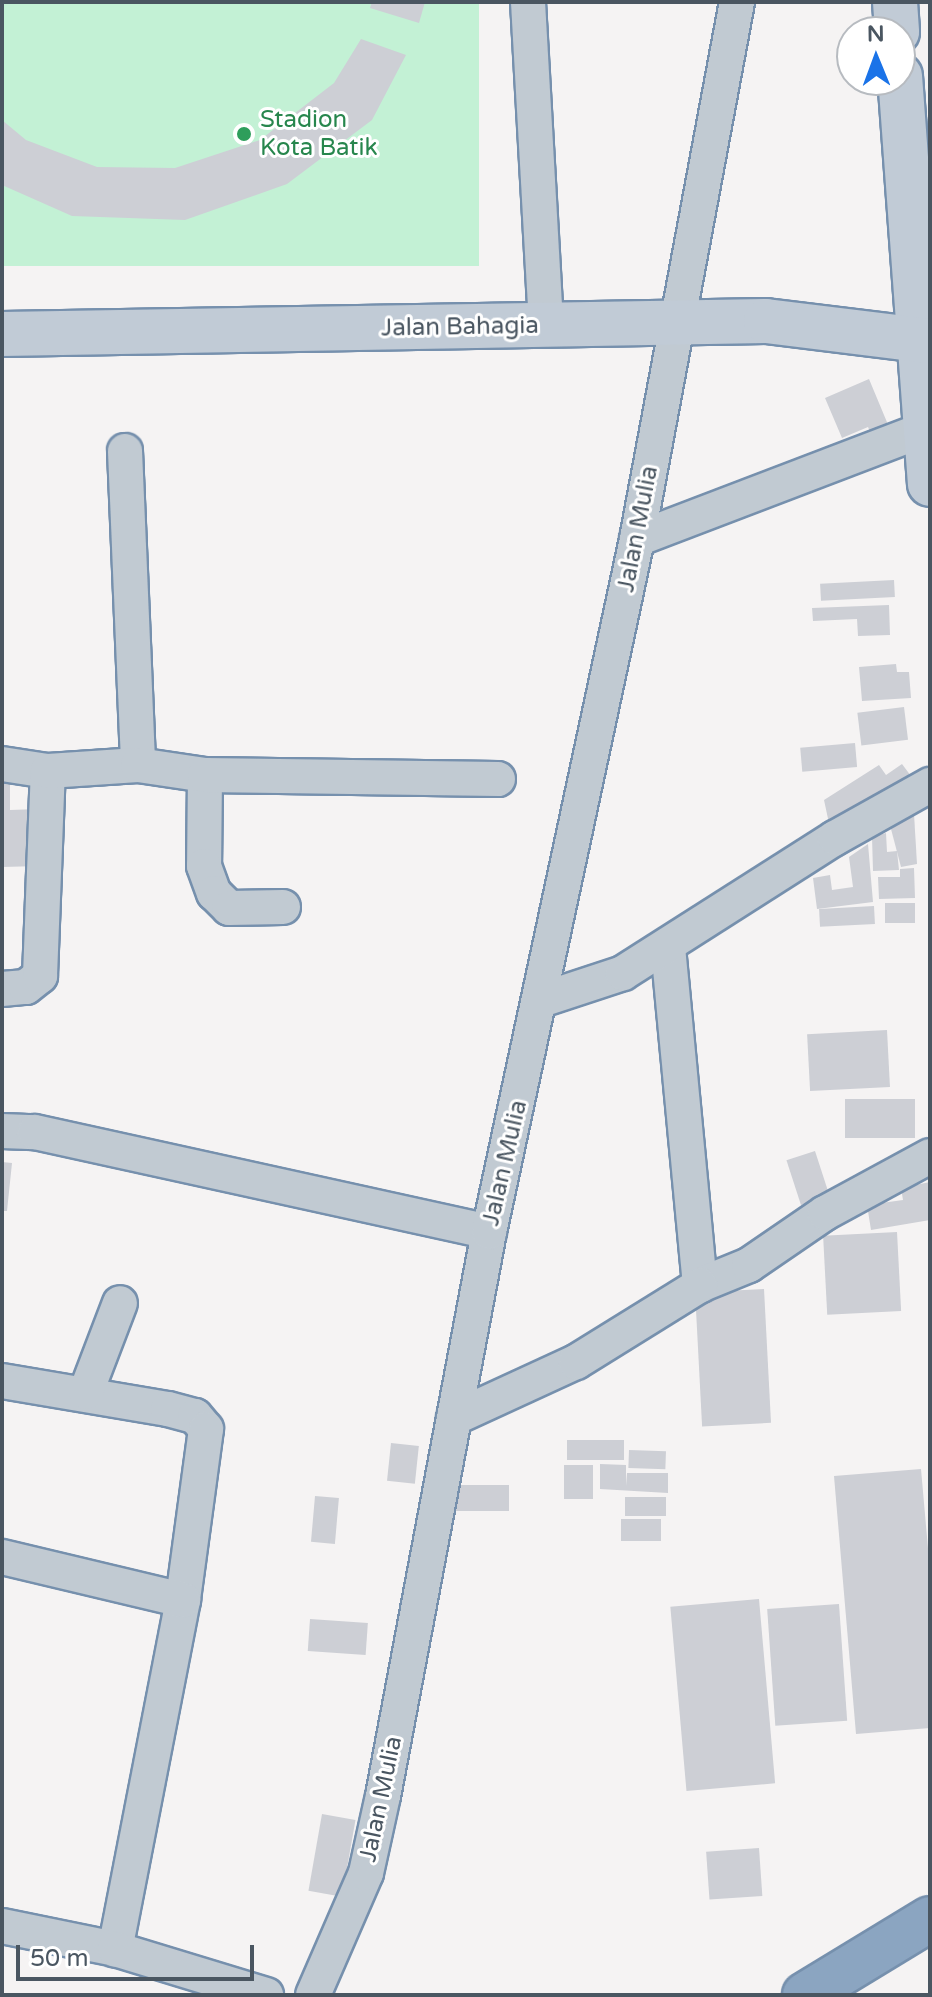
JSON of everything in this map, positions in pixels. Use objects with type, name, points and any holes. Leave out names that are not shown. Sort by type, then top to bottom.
[{"type":"highway","points":[[805,1995],[930,1919]]},
{"type":"street","points":[[528,2],[546,326]]},
{"type":"street","name":"Jalan Mulia","points":[[313,1995],[366,1873],[489,1232],[637,539],[674,324],[737,2]]},
{"type":"street","points":[[903,96],[919,199],[925,429],[930,484]]},
{"type":"street","name":"Jalan Bahagia","points":[[2,334],[766,321],[924,340]]},
{"type":"street","points":[[637,539],[925,429]]},
{"type":"street","points":[[125,451],[138,765]]},
{"type":"street","points":[[2,764],[48,771],[138,765],[205,775],[498,779]]},
{"type":"street","points":[[2,989],[26,987],[40,976],[48,771]]},
{"type":"street","points":[[205,775],[204,866],[214,893],[229,908],[283,907]]},
{"type":"street","points":[[541,1000],[623,973],[835,838],[930,785]]},
{"type":"street","points":[[668,947],[700,1285]]},
{"type":"street","points":[[2,1131],[35,1132],[489,1232]]},
{"type":"street","points":[[454,1418],[576,1362],[700,1285],[749,1265],[825,1213],[930,1156]]},
{"type":"street","points":[[86,1392],[120,1303]]},
{"type":"street","points":[[2,1381],[86,1392],[195,1416],[206,1429],[183,1600],[115,1949]]},
{"type":"street","points":[[2,1557],[183,1600]]},
{"type":"street","points":[[2,1926],[115,1949],[266,1995]]},
{"type":"green space","name":"Stadion Kota Batik","points":[[2,2],[479,2],[479,266],[2,266]]},
{"type":"building","points":[[372,2],[425,2],[419,23],[370,8]]},
{"type":"building","points":[[361,39],[406,55],[372,120],[287,184],[185,220],[72,216],[2,185],[2,120],[26,140],[97,167],[175,168],[260,140],[334,83]]},
{"type":"building","points":[[869,379],[889,427],[871,434],[868,427],[842,438],[825,398]]},
{"type":"building","points":[[894,580],[895,597],[821,601],[820,584]]},
{"type":"building","points":[[889,605],[890,635],[858,636],[857,619],[813,621],[812,608]]},
{"type":"building","points":[[896,664],[897,672],[909,672],[911,698],[862,701],[859,667]]},
{"type":"building","points":[[904,707],[908,740],[861,745],[857,713]]},
{"type":"building","points":[[855,743],[857,767],[802,772],[800,748]]},
{"type":"building","points":[[902,764],[911,776],[830,828],[824,800],[879,765],[886,775]]},
{"type":"building","points":[[2,775],[10,775],[10,810],[39,809],[40,866],[2,867]]},
{"type":"building","points":[[914,814],[917,864],[901,867],[891,829]]},
{"type":"building","points":[[886,833],[887,852],[897,851],[899,870],[873,871],[872,837]]},
{"type":"building","points":[[868,844],[873,902],[817,909],[813,878],[830,875],[832,890],[853,887],[849,857]]},
{"type":"building","points":[[914,868],[915,898],[879,899],[878,877],[900,877],[900,869]]},
{"type":"building","points":[[885,903],[915,903],[915,923],[885,923]]},
{"type":"building","points":[[874,906],[875,924],[820,927],[819,909]]},
{"type":"building","points":[[887,1030],[890,1087],[810,1091],[807,1034]]},
{"type":"building","points":[[845,1099],[915,1099],[915,1138],[845,1138]]},
{"type":"building","points":[[815,1151],[830,1196],[801,1205],[786,1160]]},
{"type":"building","points":[[2,1162],[12,1163],[7,1211],[2,1211]]},
{"type":"building","points":[[930,1182],[930,1220],[871,1230],[867,1205],[903,1200],[901,1188]]},
{"type":"building","points":[[897,1232],[901,1311],[827,1315],[823,1236]]},
{"type":"building","points":[[764,1289],[771,1423],[702,1426],[695,1293]]},
{"type":"building","points":[[567,1440],[624,1440],[624,1460],[567,1460]]},
{"type":"building","points":[[391,1443],[419,1446],[415,1484],[387,1481]]},
{"type":"building","points":[[629,1450],[666,1451],[665,1469],[628,1468]]},
{"type":"building","points":[[600,1464],[626,1465],[626,1486],[627,1473],[668,1473],[668,1493],[600,1489]]},
{"type":"building","points":[[564,1465],[593,1465],[593,1499],[564,1499]]},
{"type":"building","points":[[921,1469],[930,1571],[930,1728],[856,1734],[834,1476]]},
{"type":"building","points":[[449,1485],[509,1485],[509,1511],[449,1511]]},
{"type":"building","points":[[315,1496],[339,1498],[335,1544],[311,1542]]},
{"type":"building","points":[[625,1497],[666,1497],[666,1516],[625,1516]]},
{"type":"building","points":[[621,1519],[661,1519],[661,1541],[621,1541]]},
{"type":"building","points":[[759,1599],[775,1783],[686,1791],[670,1607]]},
{"type":"building","points":[[839,1604],[847,1721],[775,1726],[767,1609]]},
{"type":"building","points":[[310,1619],[368,1623],[366,1655],[308,1651]]},
{"type":"building","points":[[322,1814],[355,1820],[342,1897],[308,1891]]},
{"type":"building","points":[[759,1848],[762,1896],[709,1900],[706,1852]]},
{"type":"place","name":"Stadion Kota Batik","points":[[244,134]]}]
